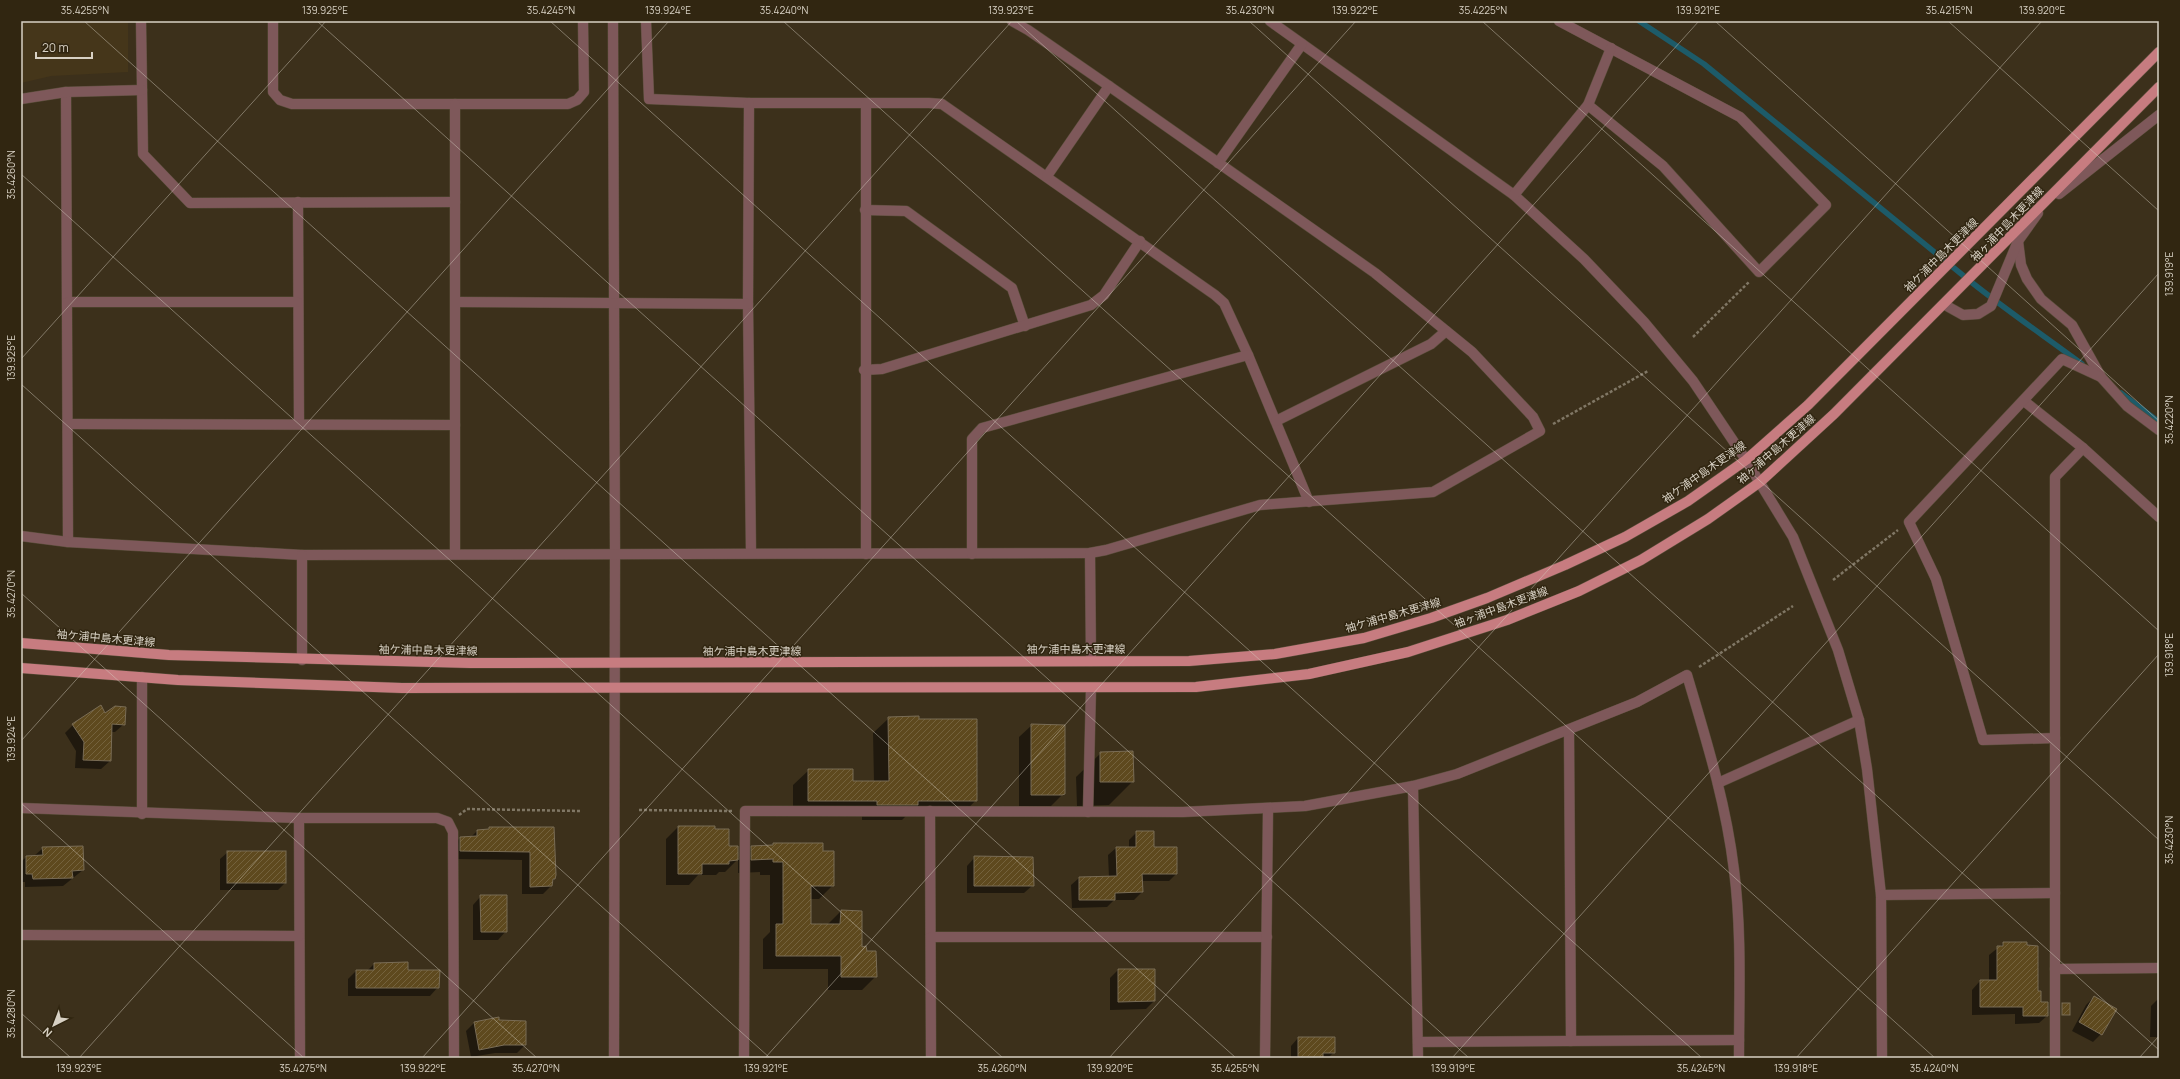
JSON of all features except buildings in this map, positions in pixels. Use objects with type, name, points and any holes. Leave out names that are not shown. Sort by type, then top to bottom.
[{"type":"main road","name":"袖ヶ浦中島木更津線","points":[[1992,222],[2159,52]]},
{"type":"main road","name":"袖ヶ浦中島木更津線","points":[[1090,688],[1196,687],[1309,674],[1408,652],[1506,620],[1579,591],[1647,556],[1708,520],[1760,482],[1834,414],[1945,305],[2013,241],[2159,87]]},
{"type":"main road","name":"袖ケ浦中島木更津線","points":[[21,643],[170,655],[302,660],[614,663],[1189,661],[1275,654],[1364,638],[1431,618],[1487,598],[1625,537],[1688,501],[1746,460],[1808,405],[1992,222]]},
{"type":"main road","points":[[21,668],[281,685],[402,688],[1090,688]]},
{"type":"street","points":[[142,21],[143,154],[190,203],[455,202]]},
{"type":"street","points":[[272,21],[272,92],[280,100],[292,104],[568,104],[577,100],[584,92],[583,21]]},
{"type":"street","points":[[613,21],[612,302],[615,553],[614,1058]]},
{"type":"street","points":[[646,21],[649,99],[750,103],[942,104],[1140,241],[1224,303],[1248,355],[1310,502]]},
{"type":"street","points":[[21,536],[68,542],[302,555],[615,553],[1090,553],[1106,550],[1260,505],[1433,492],[1540,432],[1534,417],[1472,352],[1375,273],[1109,86],[1028,30],[1012,21]]},
{"type":"street","points":[[1270,21],[1514,195],[1584,259],[1644,322],[1693,381],[1746,460],[1793,537],[1838,650],[1859,720],[1867,769],[1881,896],[1882,1058]]},
{"type":"street","points":[[1559,21],[1740,117],[1826,205],[1759,272],[1663,166],[1588,105]]},
{"type":"street","points":[[1218,163],[1302,44]]},
{"type":"street","points":[[1514,195],[1588,105],[1611,48]]},
{"type":"street","points":[[1047,176],[1109,86]]},
{"type":"street","points":[[21,99],[66,92],[142,90]]},
{"type":"street","points":[[66,92],[69,424],[68,542]]},
{"type":"street","points":[[750,103],[748,304],[751,553]]},
{"type":"street","points":[[866,103],[864,370],[866,554]]},
{"type":"street","points":[[455,104],[455,554]]},
{"type":"street","points":[[1945,305],[1963,315],[1978,314],[1991,306],[2013,241],[2039,211],[2060,192],[2159,115]]},
{"type":"street","points":[[298,202],[297,302],[299,424]]},
{"type":"street","points":[[865,210],[906,211],[1012,288],[1025,326]]},
{"type":"street","points":[[864,370],[882,369],[1091,305],[1104,295],[1140,241]]},
{"type":"street","points":[[2013,241],[2027,279],[2041,299],[2072,325],[2101,377],[2127,406],[2159,430]]},
{"type":"street","points":[[68,302],[297,302]]},
{"type":"street","points":[[456,302],[748,304]]},
{"type":"street","points":[[1276,421],[1431,344],[1446,331]]},
{"type":"street","points":[[972,554],[972,439],[982,428],[1248,355]]},
{"type":"street","points":[[2055,738],[1983,740],[1936,579],[1909,522],[2062,359],[2101,377]]},
{"type":"street","points":[[2024,401],[2083,448],[2159,517]]},
{"type":"street","points":[[69,424],[455,425]]},
{"type":"street","points":[[2055,1058],[2055,477],[2083,448]]},
{"type":"street","points":[[1090,553],[1091,661]]},
{"type":"street","points":[[302,555],[302,660]]},
{"type":"street","points":[[744,1058],[745,811],[1088,812],[1268,810],[1305,806],[1413,786],[1457,774],[1636,702],[1687,675],[1718,783],[1734,871],[1739,940],[1739,1058]]},
{"type":"street","points":[[142,677],[142,814]]},
{"type":"street","points":[[1088,812],[1090,688]]},
{"type":"street","points":[[1718,783],[1859,720]]},
{"type":"street","points":[[1569,730],[1572,1041]]},
{"type":"street","points":[[1413,786],[1418,1058]]},
{"type":"street","points":[[21,808],[142,814],[299,818],[437,818],[448,822],[453,832],[454,1058]]},
{"type":"street","points":[[1265,1058],[1268,810]]},
{"type":"street","points":[[930,812],[931,1058]]},
{"type":"street","points":[[299,818],[300,1058]]},
{"type":"street","points":[[1881,896],[2055,893]]},
{"type":"street","points":[[21,935],[299,936]]},
{"type":"street","points":[[931,937],[1267,937]]},
{"type":"street","points":[[2055,969],[2159,968]]},
{"type":"street","points":[[1418,1042],[1739,1040]]},
{"type":"path","points":[[1694,337],[1759,272]]},
{"type":"path","points":[[1540,432],[1648,371]]},
{"type":"path","points":[[1833,580],[1909,522]]},
{"type":"path","points":[[1687,675],[1793,606]]},
{"type":"path","points":[[448,822],[468,809],[581,811]]},
{"type":"path","points":[[639,810],[745,811]]},
{"type":"shaded area","points":[[21,21],[128,21],[128,72],[51,76],[21,83]]},
{"type":"waterway","points":[[1639,21],[1704,64],[1979,288],[2008,311],[2082,364]]},
{"type":"waterway","points":[[2121,393],[2159,422]]}]
